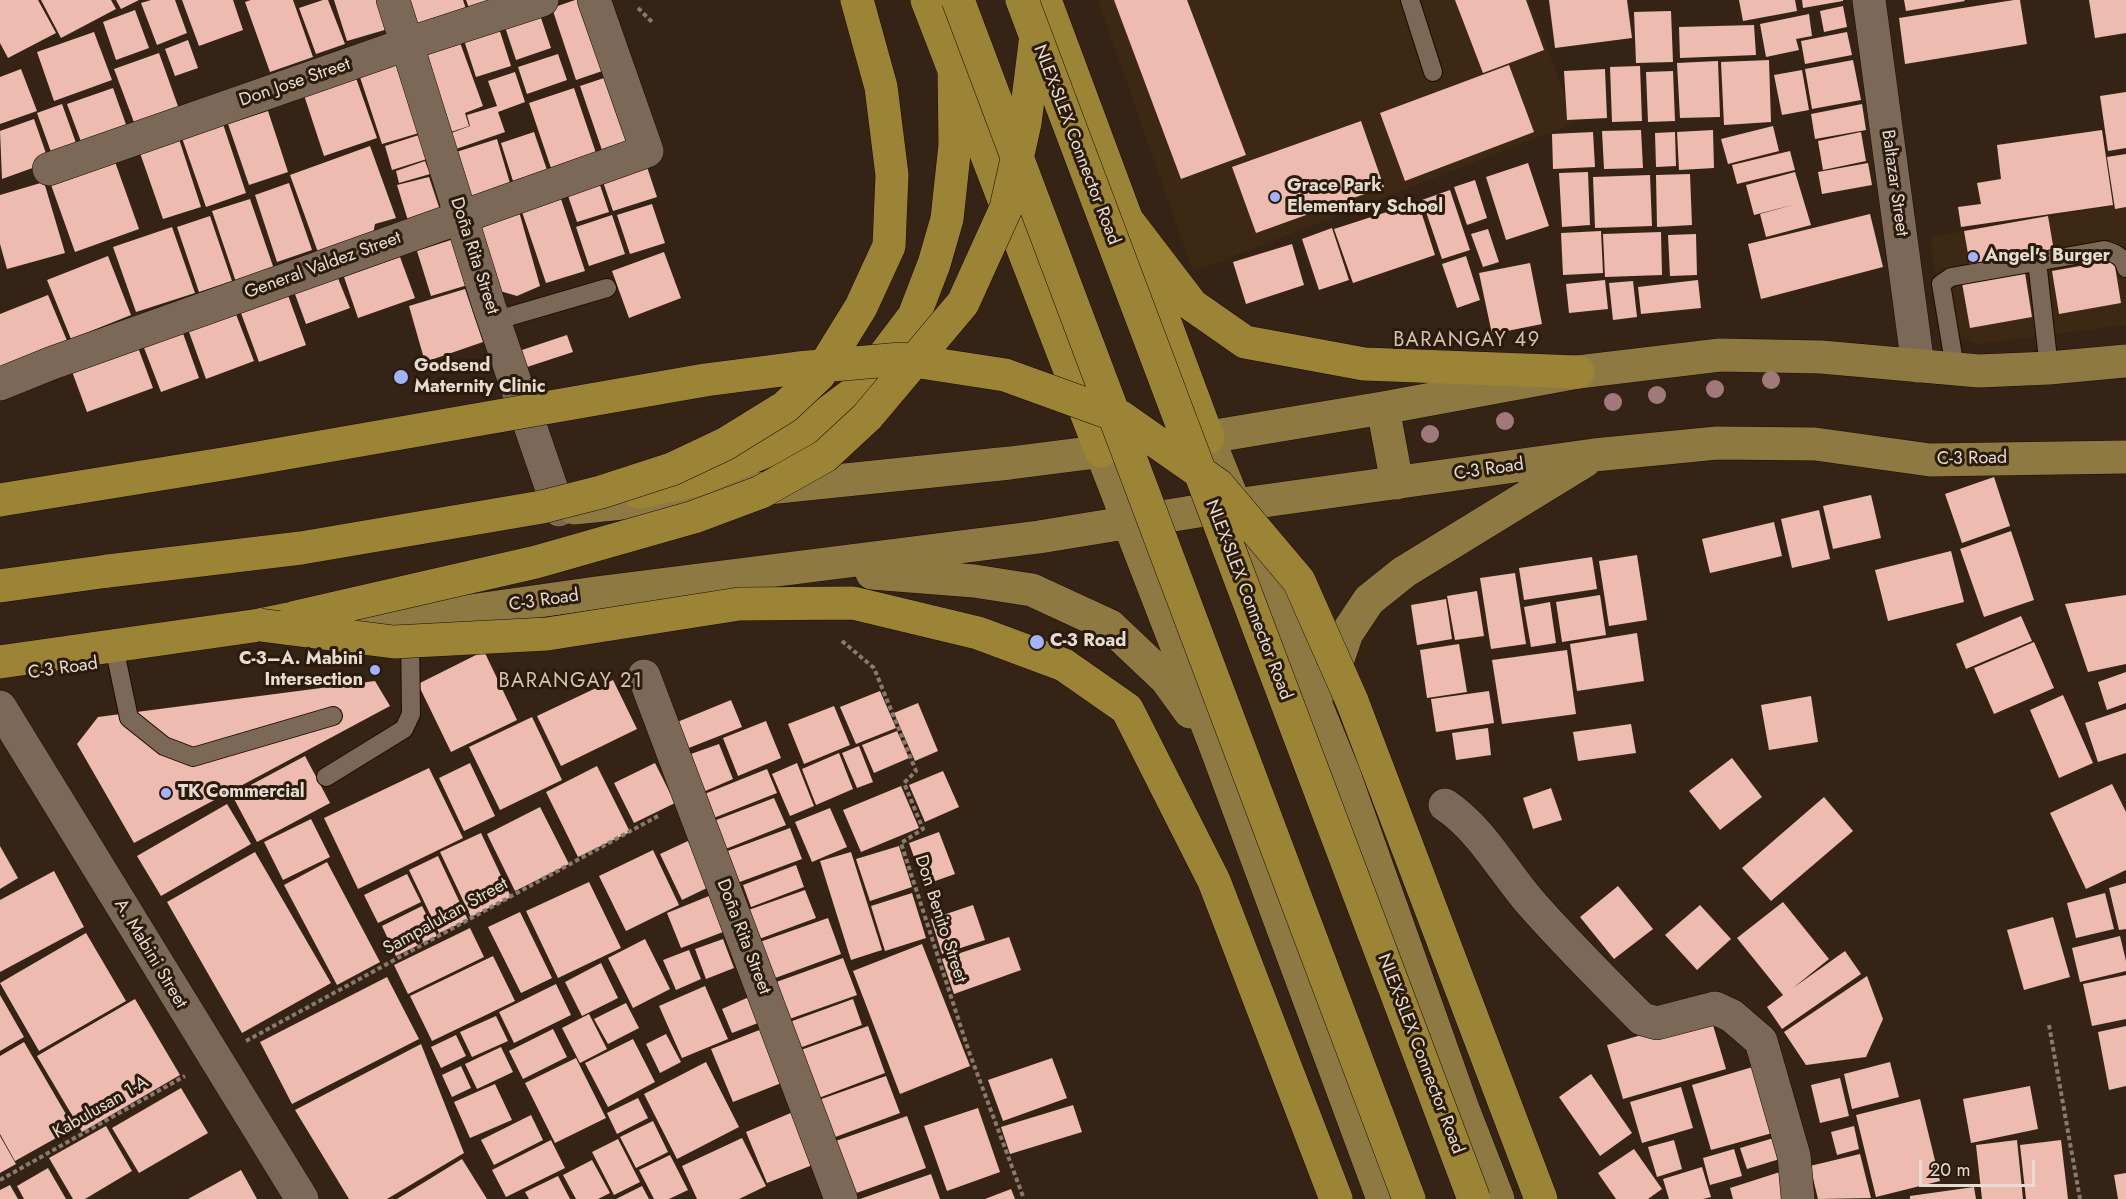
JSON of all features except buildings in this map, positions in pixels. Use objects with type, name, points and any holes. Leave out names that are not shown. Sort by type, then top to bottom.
[{"type":"highway","points":[[0,585],[301,548],[542,507],[601,492],[672,469],[725,444],[785,407],[819,375],[861,307],[889,246],[892,175],[881,87],[857,0]]},
{"type":"highway","points":[[927,0],[1101,451]]},
{"type":"highway","points":[[958,0],[1409,1199]]},
{"type":"highway","name":"NLEX-SLEX Connector Road","points":[[1022,0],[1474,1199]]},
{"type":"highway","points":[[0,662],[260,626],[536,562],[694,517],[761,492],[825,456],[867,417],[963,303],[1006,208],[1025,123],[1035,43],[1035,0]]},
{"type":"highway","points":[[1045,0],[1208,438]]},
{"type":"highway","points":[[560,510],[699,479],[790,441],[858,390],[914,316],[941,242],[947,219],[955,145],[954,67]]},
{"type":"highway","points":[[1124,216],[1192,305],[1245,342],[1364,364],[1578,372]]},
{"type":"highway","points":[[0,500],[229,464],[705,380],[901,358],[1005,375],[1121,417],[1218,485],[1299,580],[1352,701],[1541,1199]]},
{"type":"highway","points":[[260,626],[394,642],[547,634],[738,604],[853,603],[978,633],[1064,664],[1127,709],[1214,881],[1336,1199]]},
{"type":"main road","points":[[0,577],[560,510],[1010,463],[1208,438],[1578,372],[1720,355],[1821,357],[1978,371],[2126,361]]},
{"type":"main road","points":[[1383,408],[1397,483]]},
{"type":"main road","points":[[1208,438],[1344,774],[1463,1109],[1498,1199]]},
{"type":"main road","name":"C-3 Road","points":[[0,678],[609,592],[1039,537],[1234,505],[1594,455],[1718,443],[1815,444],[1930,460],[2126,457]]},
{"type":"main road","points":[[1101,451],[1215,745],[1383,1199]]},
{"type":"main road","points":[[1344,774],[1332,712],[1334,671],[1347,633],[1369,600],[1404,572],[1594,455]]},
{"type":"main road","points":[[783,570],[951,579],[1032,590],[1110,626],[1166,679],[1215,745]]},
{"type":"street","name":"Doña Rita Street","points":[[393,0],[494,321],[560,510]]},
{"type":"street","name":"Don Jose Street","points":[[49,169],[407,44],[542,0]]},
{"type":"street","name":"General Valdez Street","points":[[0,384],[52,363],[647,151],[594,0]]},
{"type":"street","name":"Baltazar Street","points":[[1869,0],[1918,366]]},
{"type":"street","name":"Doña Rita Street","points":[[644,676],[841,1199]]},
{"type":"street","name":"A. Mabini Street","points":[[0,707],[302,1199]]},
{"type":"street","points":[[1445,806],[1457,813],[1530,902],[1642,1019],[1657,1023],[1715,1008],[1732,1016],[1761,1041],[1794,1156],[1798,1199]]},
{"type":"lane","points":[[1410,0],[1433,72]]},
{"type":"lane","points":[[1908,288],[1941,284],[1951,277],[2104,250],[2116,253],[2125,262],[2126,268]]},
{"type":"lane","points":[[2037,261],[2049,368]]},
{"type":"lane","points":[[1941,284],[1955,368]]},
{"type":"lane","points":[[494,321],[607,288]]},
{"type":"lane","points":[[326,777],[404,729],[411,714],[410,620]]},
{"type":"lane","points":[[117,661],[129,718],[164,746],[193,758],[333,716]]},
{"type":"path","points":[[636,5],[652,22]]},
{"type":"path","name":"Don Benito Street","points":[[840,639],[874,668],[916,771],[904,783],[923,829],[902,843],[969,1048],[1024,1199]]},
{"type":"path","name":"Sampalukan Street","points":[[214,1059],[690,799]]},
{"type":"path","points":[[2049,1025],[2080,1199]]},
{"type":"path","name":"Kabulusan 1-A","points":[[0,1180],[214,1059]]},
{"type":"shaded area","name":"Grace Park Elementary School","points":[[1098,0],[1529,0],[1575,123],[1193,272]]},
{"type":"shaded area","points":[[2126,204],[2126,325],[1978,344],[1945,330],[1930,237]]},
{"type":"place","name":"Grace Park Elementary School","points":[[1275,197]]},
{"type":"place","name":"Angel's Burger","points":[[1973,257]]},
{"type":"place","name":"Godsend Maternity Clinic","points":[[401,377]]},
{"type":"place","name":"C-3 Road","points":[[1037,642]]},
{"type":"place","name":"C-3–A. Mabini Intersection","points":[[375,670]]},
{"type":"place","name":"TK Commercial","points":[[166,793]]},
{"type":"district","name":"BARANGAY 49","points":[[1467,341]]},
{"type":"district","name":"BARANGAY 21","points":[[571,682]]}]
